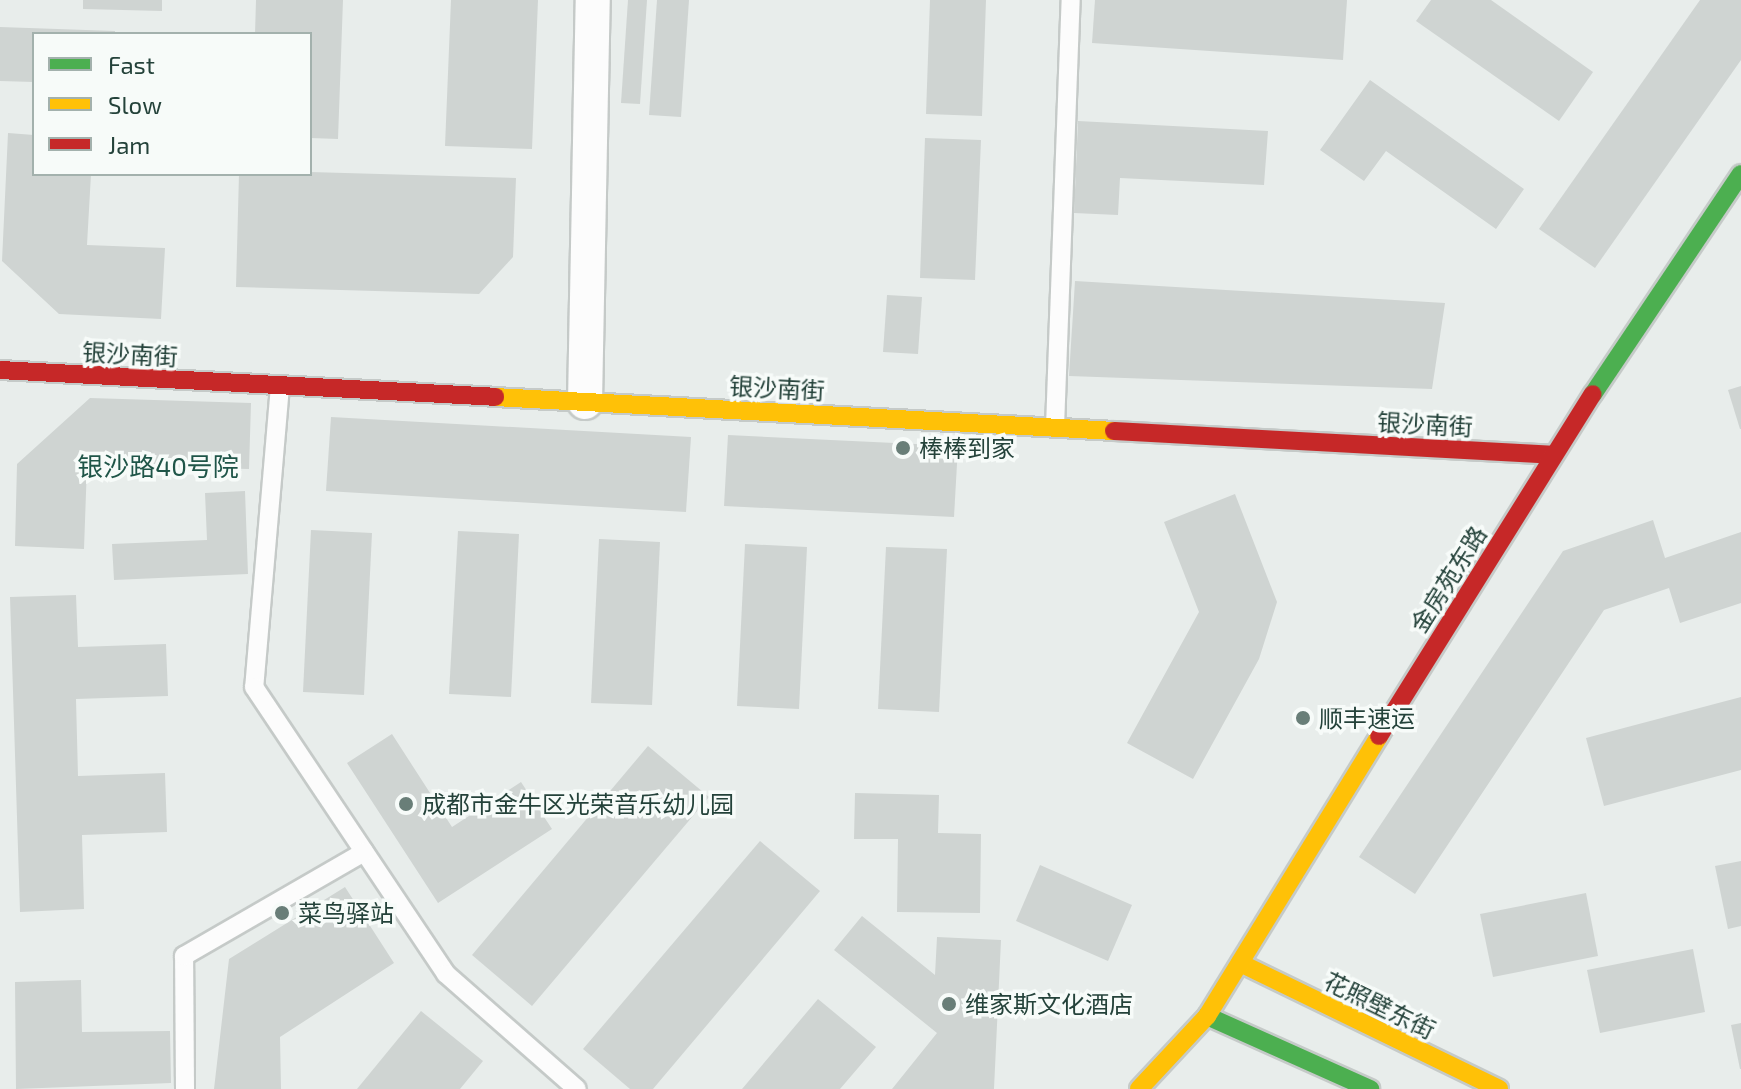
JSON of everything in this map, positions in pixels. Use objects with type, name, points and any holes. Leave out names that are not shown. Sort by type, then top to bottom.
[{"type":"street","points":[[585,402],[593,0]]},
{"type":"street","name":"金房苑东路","points":[[1139,1089],[1207,1016],[1552,455],[1741,174]]},
{"type":"street","name":"银沙南街","points":[[0,370],[1552,455]]},
{"type":"street","name":"花照壁东街","points":[[1240,963],[1499,1089]]},
{"type":"street","points":[[1207,1016],[1370,1089]]},
{"type":"lane","points":[[1055,427],[1071,0]]},
{"type":"lane","points":[[280,386],[254,687],[446,974],[577,1089]]},
{"type":"lane","points":[[185,1089],[184,956],[364,852]]},
{"type":"building","points":[[83,0],[162,0],[162,11],[83,9]]},
{"type":"building","points":[[256,0],[343,0],[338,139],[312,138],[312,32],[255,32]]},
{"type":"building","points":[[451,0],[538,0],[532,149],[445,146]]},
{"type":"building","points":[[628,0],[647,0],[640,104],[621,103]]},
{"type":"building","points":[[657,0],[689,0],[681,117],[649,115]]},
{"type":"building","points":[[930,0],[986,0],[982,116],[926,114]]},
{"type":"building","points":[[1095,0],[1347,0],[1343,60],[1092,43]]},
{"type":"building","points":[[1431,0],[1491,0],[1593,72],[1559,121],[1416,21]]},
{"type":"building","points":[[1700,0],[1741,0],[1741,60],[1595,268],[1539,229]]},
{"type":"building","points":[[0,27],[115,31],[32,32],[32,82],[0,81]]},
{"type":"building","points":[[1370,80],[1524,189],[1496,229],[1386,151],[1364,181],[1320,150]]},
{"type":"building","points":[[1078,121],[1268,131],[1264,185],[1120,178],[1118,215],[1074,213]]},
{"type":"building","points":[[8,133],[32,135],[32,176],[91,176],[87,245],[165,248],[161,319],[59,314],[2,261]]},
{"type":"building","points":[[925,138],[981,140],[975,280],[920,278]]},
{"type":"building","points":[[312,172],[516,178],[513,257],[479,294],[236,287],[239,176],[312,176]]},
{"type":"building","points":[[1075,281],[1445,303],[1432,389],[1069,376]]},
{"type":"building","points":[[887,295],[922,297],[918,354],[883,352]]},
{"type":"building","points":[[1741,386],[1741,429],[1740,429],[1728,390]]},
{"type":"building","points":[[90,398],[251,403],[249,469],[87,465],[84,549],[15,546],[17,464]]},
{"type":"building","points":[[331,417],[691,437],[686,512],[326,491]]},
{"type":"building","points":[[728,435],[958,446],[954,517],[724,506]]},
{"type":"building","points":[[245,491],[248,574],[114,580],[112,544],[207,540],[205,493]]},
{"type":"building","points":[[1235,494],[1277,602],[1259,659],[1193,779],[1127,743],[1199,612],[1164,522]]},
{"type":"building","points":[[1653,520],[1665,558],[1741,532],[1741,603],[1680,623],[1669,588],[1604,610],[1415,894],[1359,857],[1563,551]]},
{"type":"building","points":[[311,530],[372,533],[364,695],[303,692]]},
{"type":"building","points":[[458,531],[519,534],[511,697],[449,694]]},
{"type":"building","points":[[599,539],[660,542],[652,705],[591,703]]},
{"type":"building","points":[[745,544],[807,547],[799,709],[737,706]]},
{"type":"building","points":[[886,547],[947,549],[939,712],[878,709]]},
{"type":"building","points":[[76,595],[78,647],[166,644],[168,696],[76,699],[78,776],[165,773],[167,832],[82,835],[84,909],[20,912],[10,597]]},
{"type":"building","points":[[1741,697],[1741,770],[1604,806],[1586,738]]},
{"type":"building","name":"成都市金牛区光荣音乐幼儿园","points":[[392,734],[452,827],[521,782],[552,829],[438,903],[347,763]]},
{"type":"building","points":[[648,746],[709,797],[532,1006],[472,955]]},
{"type":"building","points":[[855,793],[939,795],[938,833],[981,834],[980,913],[897,912],[898,839],[854,839]]},
{"type":"building","points":[[760,841],[820,891],[653,1089],[630,1089],[583,1049]]},
{"type":"building","points":[[1741,861],[1741,926],[1728,929],[1715,866]]},
{"type":"building","points":[[1040,865],[1132,905],[1108,961],[1016,921]]},
{"type":"building","points":[[345,887],[394,963],[280,1037],[281,1089],[214,1089],[229,959]]},
{"type":"building","points":[[1586,893],[1598,956],[1493,977],[1480,914]]},
{"type":"building","name":"维家斯文化酒店","points":[[862,916],[935,975],[937,937],[1001,940],[994,1089],[892,1089],[937,1033],[834,950]]},
{"type":"building","points":[[1693,949],[1705,1012],[1600,1033],[1587,970]]},
{"type":"building","points":[[81,980],[82,1032],[170,1031],[171,1083],[16,1089],[15,982]]},
{"type":"building","points":[[818,999],[876,1047],[840,1089],[742,1089]]},
{"type":"building","points":[[421,1011],[483,1061],[460,1089],[357,1089]]},
{"type":"building","points":[[1741,1023],[1741,1069],[1740,1069],[1731,1025]]},
{"type":"traffic: fast","points":[[1593,394],[1741,174]]},
{"type":"traffic: fast","points":[[1207,1016],[1370,1089]]},
{"type":"traffic: slow","points":[[495,397],[1114,431]]},
{"type":"traffic: slow","points":[[1139,1089],[1207,1016],[1379,736]]},
{"type":"traffic: slow","points":[[1240,963],[1499,1089]]},
{"type":"traffic: jam","points":[[0,370],[495,397]]},
{"type":"traffic: jam","points":[[1379,736],[1593,394]]},
{"type":"traffic: jam","points":[[1114,431],[1552,455]]},
{"type":"place","name":"棒棒到家","points":[[903,448]]},
{"type":"place","name":"顺丰速运","points":[[1303,718]]},
{"type":"place","name":"成都市金牛区光荣音乐幼儿园","points":[[406,804]]},
{"type":"place","name":"菜鸟驿站","points":[[282,913]]},
{"type":"place","name":"维家斯文化酒店","points":[[949,1004]]},
{"type":"district","name":"银沙路40号院","points":[[158,466]]}]
